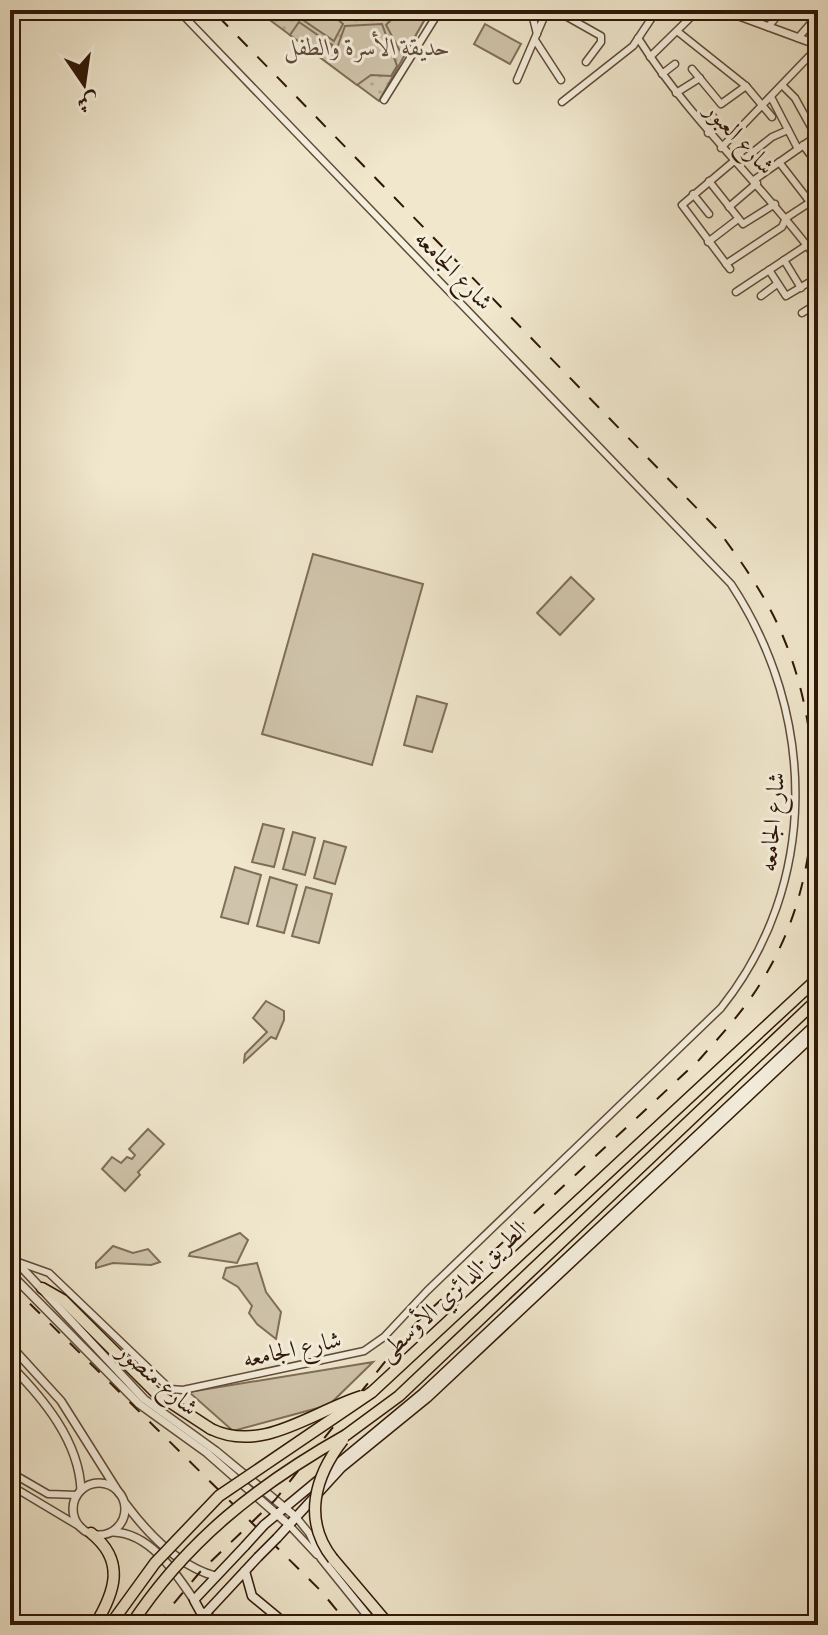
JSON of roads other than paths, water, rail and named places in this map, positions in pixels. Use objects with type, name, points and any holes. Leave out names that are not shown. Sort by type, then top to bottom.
[{"type":"highway","name":"الطريق الدائري الأوسطى","points":[[110,1625],[155,1563],[219,1496],[372,1392],[818,978]]},
{"type":"highway","name":"الطريق الدائري الأوسطى","points":[[131,1625],[168,1573],[231,1510],[275,1477],[346,1435],[407,1389],[818,999]]},
{"type":"highway","points":[[42,1288],[63,1300],[156,1393],[211,1429],[234,1437],[258,1437],[372,1392]]},
{"type":"highway","points":[[346,1435],[323,1469],[314,1500],[318,1534],[333,1559],[389,1625]]},
{"type":"highway","points":[[87,1531],[110,1554],[116,1572],[113,1591],[95,1625]]},
{"type":"main road","points":[[221,1625],[204,1615],[194,1600],[264,1525],[423,1393],[818,1022]]},
{"type":"main road","points":[[204,1615],[341,1468],[419,1405],[818,1031]]},
{"type":"main road","points":[[245,1571],[252,1596],[287,1625]]},
{"type":"street","name":"شارع الجامعه","points":[[17,1262],[49,1273],[170,1389],[183,1390],[364,1351],[384,1337],[436,1282],[721,1008],[747,973],[768,934],[780,902],[792,851],[796,777],[785,703],[763,641],[731,584],[178,10]]},
{"type":"street","points":[[384,100],[440,10]]},
{"type":"street","points":[[531,10],[536,38],[561,80]]},
{"type":"street","points":[[517,80],[547,10]]},
{"type":"street","points":[[555,10],[601,36],[602,41],[586,62]]},
{"type":"street","points":[[562,102],[590,83],[638,38],[657,10]]},
{"type":"street","points":[[650,57],[698,10]]},
{"type":"street","points":[[721,148],[818,46],[723,10]]},
{"type":"street","points":[[768,27],[782,10]]},
{"type":"street","points":[[798,38],[818,15]]},
{"type":"street","points":[[677,31],[746,86],[772,117]]},
{"type":"street","name":"شارع العبور","points":[[638,38],[708,133],[756,181],[818,260]]},
{"type":"street","points":[[662,74],[675,64]]},
{"type":"street","points":[[692,69],[723,105],[746,86]]},
{"type":"street","points":[[676,93],[700,78]]},
{"type":"street","points":[[729,207],[779,162],[817,136],[795,98],[782,85]]},
{"type":"street","points":[[771,97],[788,130],[818,165]]},
{"type":"street","points":[[708,133],[718,124],[712,115]]},
{"type":"street","points":[[788,130],[772,137],[709,181],[682,206],[728,267],[782,227],[786,218],[818,197]]},
{"type":"street","points":[[779,162],[810,202]]},
{"type":"street","points":[[709,181],[738,219],[747,223],[775,204]]},
{"type":"street","points":[[693,194],[709,214]]},
{"type":"street","points":[[708,242],[738,219]]},
{"type":"street","points":[[736,292],[807,245]]},
{"type":"street","points":[[784,260],[801,288]]},
{"type":"street","points":[[769,270],[786,296],[818,277]]},
{"type":"street","points":[[761,296],[777,284]]},
{"type":"street","points":[[802,313],[818,303]]},
{"type":"street","points":[[813,325],[818,332]]},
{"type":"street","name":"شارع منصور","points":[[10,1255],[144,1399],[216,1451],[281,1511],[289,1525]]},
{"type":"street","name":"شارع منصور","points":[[10,1273],[130,1397],[281,1511],[296,1517]]},
{"type":"street","points":[[10,1345],[61,1401],[124,1502],[174,1555],[194,1569],[215,1576]]},
{"type":"street","points":[[10,1365],[37,1392],[77,1463],[79,1493],[74,1513],[87,1531]]},
{"type":"street","points":[[10,1472],[48,1494],[63,1498],[103,1484],[119,1493]]},
{"type":"street","points":[[10,1485],[87,1531],[111,1532],[140,1539],[171,1568],[194,1600]]},
{"type":"street","points":[[111,1532],[121,1521],[124,1502]]},
{"type":"street","points":[[296,1517],[309,1533],[321,1558]]},
{"type":"street","points":[[289,1525],[321,1558],[375,1625]]},
{"type":"railway","points":[[156,1625],[200,1572],[275,1500],[415,1324],[699,1060],[735,1019],[759,986],[785,936],[809,852],[813,809],[807,721],[798,679],[770,610],[718,530],[212,10]]},
{"type":"railway","points":[[10,1284],[321,1591],[349,1625]]},
{"type":"park label","name":"حديقة الأسرة والطفل","points":[[367,47]]}]
